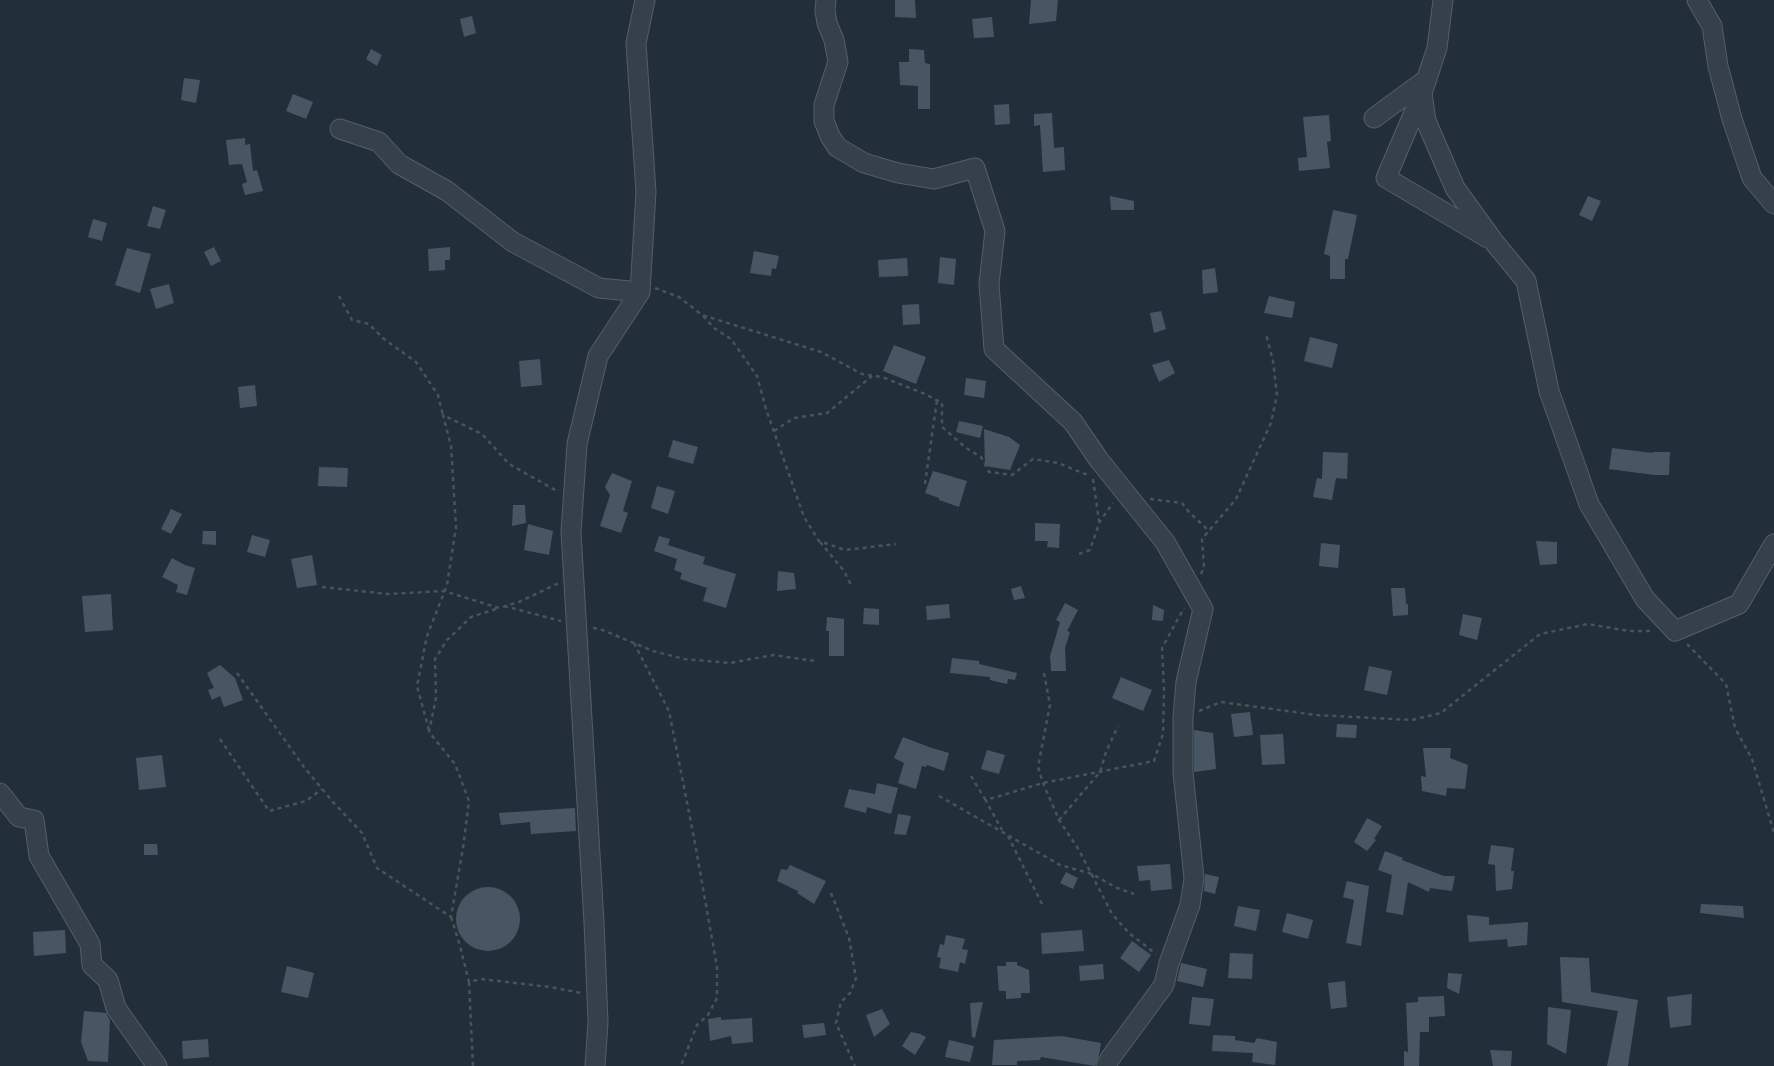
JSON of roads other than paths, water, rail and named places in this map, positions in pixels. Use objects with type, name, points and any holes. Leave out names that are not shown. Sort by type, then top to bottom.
[{"type":"street","points":[[596,1066],[597,1008],[593,912],[571,532],[577,444],[598,356],[640,292],[646,192],[636,43],[645,0]]},
{"type":"street","points":[[826,0],[827,23],[834,40],[838,62],[824,105],[824,121],[830,136],[837,147],[864,162],[898,173],[934,179],[975,168],[995,231],[989,284],[994,348],[1073,422],[1099,460],[1165,542],[1203,609],[1186,682],[1183,718],[1183,772],[1194,878],[1190,905],[1168,963],[1164,985],[1106,1066]]},
{"type":"street","points":[[1443,0],[1437,48],[1425,86],[1386,178],[1494,242]]},
{"type":"street","points":[[1697,0],[1712,26],[1718,66],[1732,120],[1752,178],[1774,204]]},
{"type":"street","points":[[1374,118],[1425,86]]},
{"type":"street","points":[[1425,86],[1426,121],[1455,188],[1494,242],[1526,281],[1549,391],[1589,504],[1645,599],[1675,631],[1738,604],[1774,544]]},
{"type":"street","points":[[340,129],[379,142],[399,164],[447,191],[513,242],[599,288],[640,292]]},
{"type":"street","points":[[0,793],[19,817],[34,820],[39,856],[90,944],[92,965],[108,980],[116,1008],[157,1066]]}]
